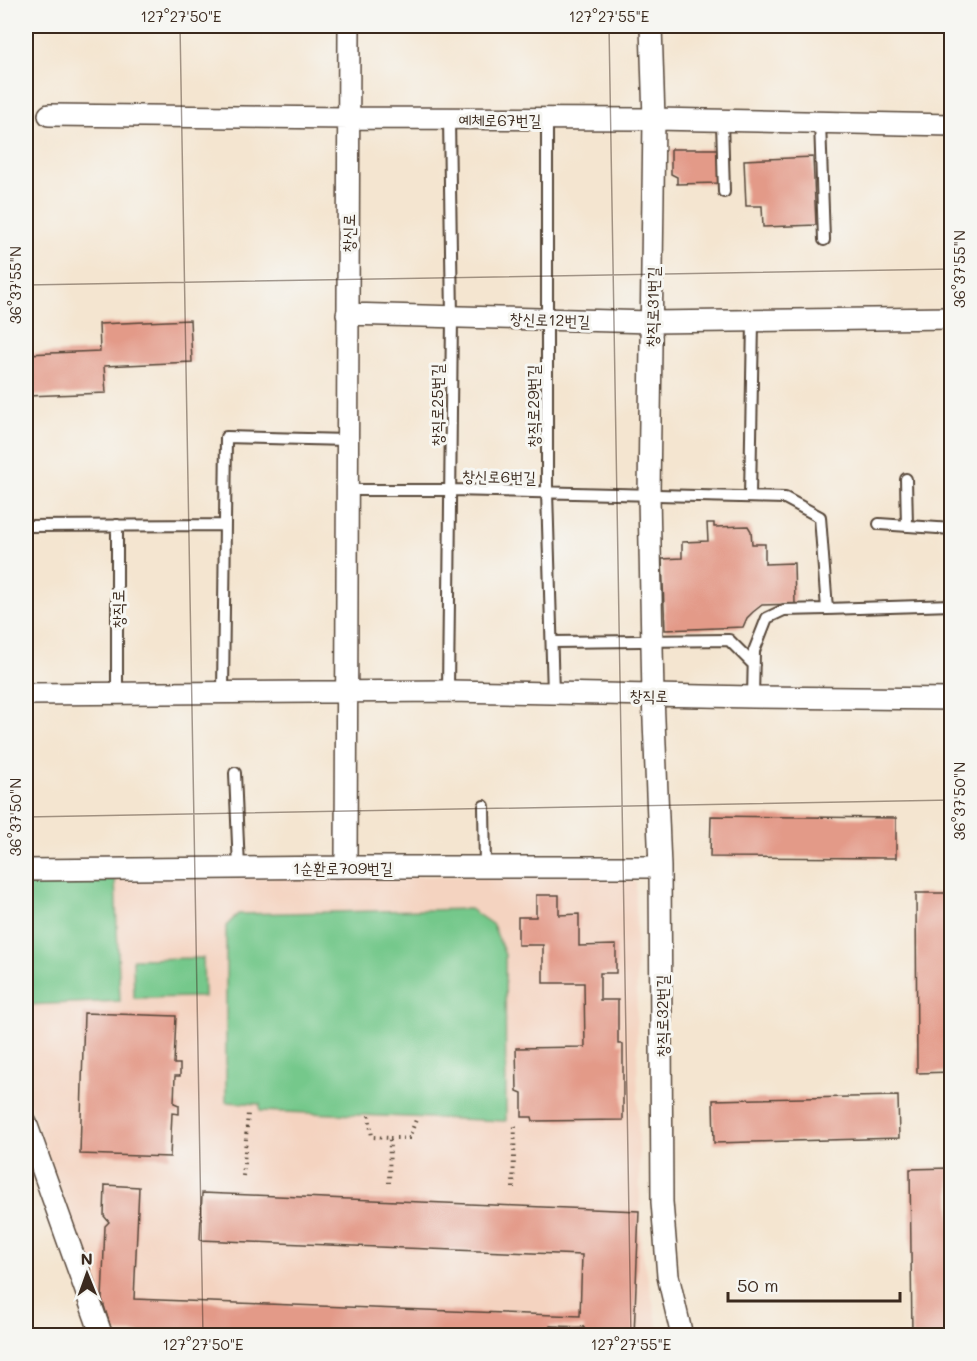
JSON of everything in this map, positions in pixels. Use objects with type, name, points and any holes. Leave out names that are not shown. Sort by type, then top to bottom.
[{"type":"street","name":"창신로","points":[[346,692],[350,26]]},
{"type":"street","name":"창직로31번길","points":[[651,26],[654,119],[649,495],[653,696]]},
{"type":"street","name":"예체로67번길","points":[[49,115],[654,119],[951,125]]},
{"type":"street","name":"창신로12번길","points":[[347,314],[651,322],[951,318]]},
{"type":"street","name":"창직로","points":[[26,694],[448,691],[951,699]]},
{"type":"street","points":[[346,692],[346,867]]},
{"type":"street","name":"창직로32번길","points":[[653,696],[660,867],[662,1202],[668,1276],[682,1335]]},
{"type":"street","name":"1순환로709번길","points":[[26,870],[660,867]]},
{"type":"street","points":[[26,1123],[102,1335]]},
{"type":"lane","name":"창직로25번길","points":[[448,691],[452,317],[449,118]]},
{"type":"lane","name":"창직로29번길","points":[[547,119],[547,492],[554,693]]},
{"type":"lane","points":[[722,121],[724,192]]},
{"type":"lane","points":[[820,122],[824,240]]},
{"type":"lane","points":[[750,497],[753,321]]},
{"type":"lane","points":[[223,693],[226,437],[347,440]]},
{"type":"lane","points":[[906,479],[907,526]]},
{"type":"lane","name":"창신로6번길","points":[[347,489],[649,495]]},
{"type":"lane","points":[[649,495],[785,498],[820,517],[827,609]]},
{"type":"lane","points":[[879,524],[951,529]]},
{"type":"lane","name":"창직로","points":[[117,525],[117,693]]},
{"type":"lane","points":[[26,526],[225,525]]},
{"type":"lane","points":[[753,697],[754,651],[767,618],[784,610],[951,605]]},
{"type":"lane","points":[[552,642],[729,640],[754,664]]},
{"type":"lane","points":[[235,773],[239,868]]},
{"type":"lane","points":[[484,806],[485,867]]},
{"type":"path","points":[[243,1176],[248,1113]]},
{"type":"path","points":[[369,1115],[372,1137],[390,1138],[409,1138],[417,1117]]},
{"type":"path","points":[[513,1188],[515,1124]]},
{"type":"path","points":[[389,1183],[390,1138]]},
{"type":"shaded area","points":[[612,875],[636,882],[641,1245],[660,1335],[114,1335],[26,1095],[26,881]]},
{"type":"green space","points":[[115,879],[120,1001],[26,1005],[26,883]]},
{"type":"green space","points":[[470,909],[493,925],[505,955],[506,1121],[260,1111],[260,1104],[226,1102],[226,926],[238,914]]},
{"type":"green space","points":[[203,958],[204,997],[134,998],[133,959]]},
{"type":"building","points":[[671,149],[718,149],[718,183],[677,184],[677,177],[671,174]]},
{"type":"building","points":[[813,157],[816,225],[763,227],[762,206],[746,206],[744,160]]},
{"type":"building","points":[[190,320],[192,362],[104,366],[106,393],[27,396],[26,354],[100,351],[99,324]]},
{"type":"building","points":[[707,523],[714,523],[714,527],[748,526],[751,531],[752,544],[765,544],[765,564],[794,563],[795,604],[762,605],[747,618],[743,627],[665,630],[662,559],[682,558],[682,542],[708,541]]},
{"type":"building","points":[[711,816],[896,818],[896,858],[710,857]]},
{"type":"building","points":[[916,893],[952,893],[952,1072],[917,1073]]},
{"type":"building","points":[[536,895],[559,895],[559,915],[579,914],[579,946],[616,945],[616,973],[600,973],[600,1000],[618,1000],[618,1044],[623,1044],[623,1120],[533,1121],[532,1117],[522,1117],[522,1093],[517,1091],[516,1048],[585,1047],[584,983],[543,983],[543,945],[518,945],[518,917],[536,917]]},
{"type":"building","points":[[84,1013],[176,1016],[174,1064],[180,1064],[180,1076],[175,1076],[174,1103],[179,1105],[179,1114],[172,1113],[170,1157],[80,1154]]},
{"type":"building","points":[[898,1096],[899,1138],[714,1143],[713,1100]]},
{"type":"building","points":[[950,1168],[952,1336],[912,1336],[910,1169]]},
{"type":"building","points":[[105,1185],[139,1187],[134,1299],[580,1316],[582,1255],[200,1240],[202,1193],[639,1211],[634,1336],[584,1336],[584,1327],[550,1326],[550,1336],[195,1336],[112,1332],[102,1299],[105,1226],[109,1222],[104,1216]]}]
